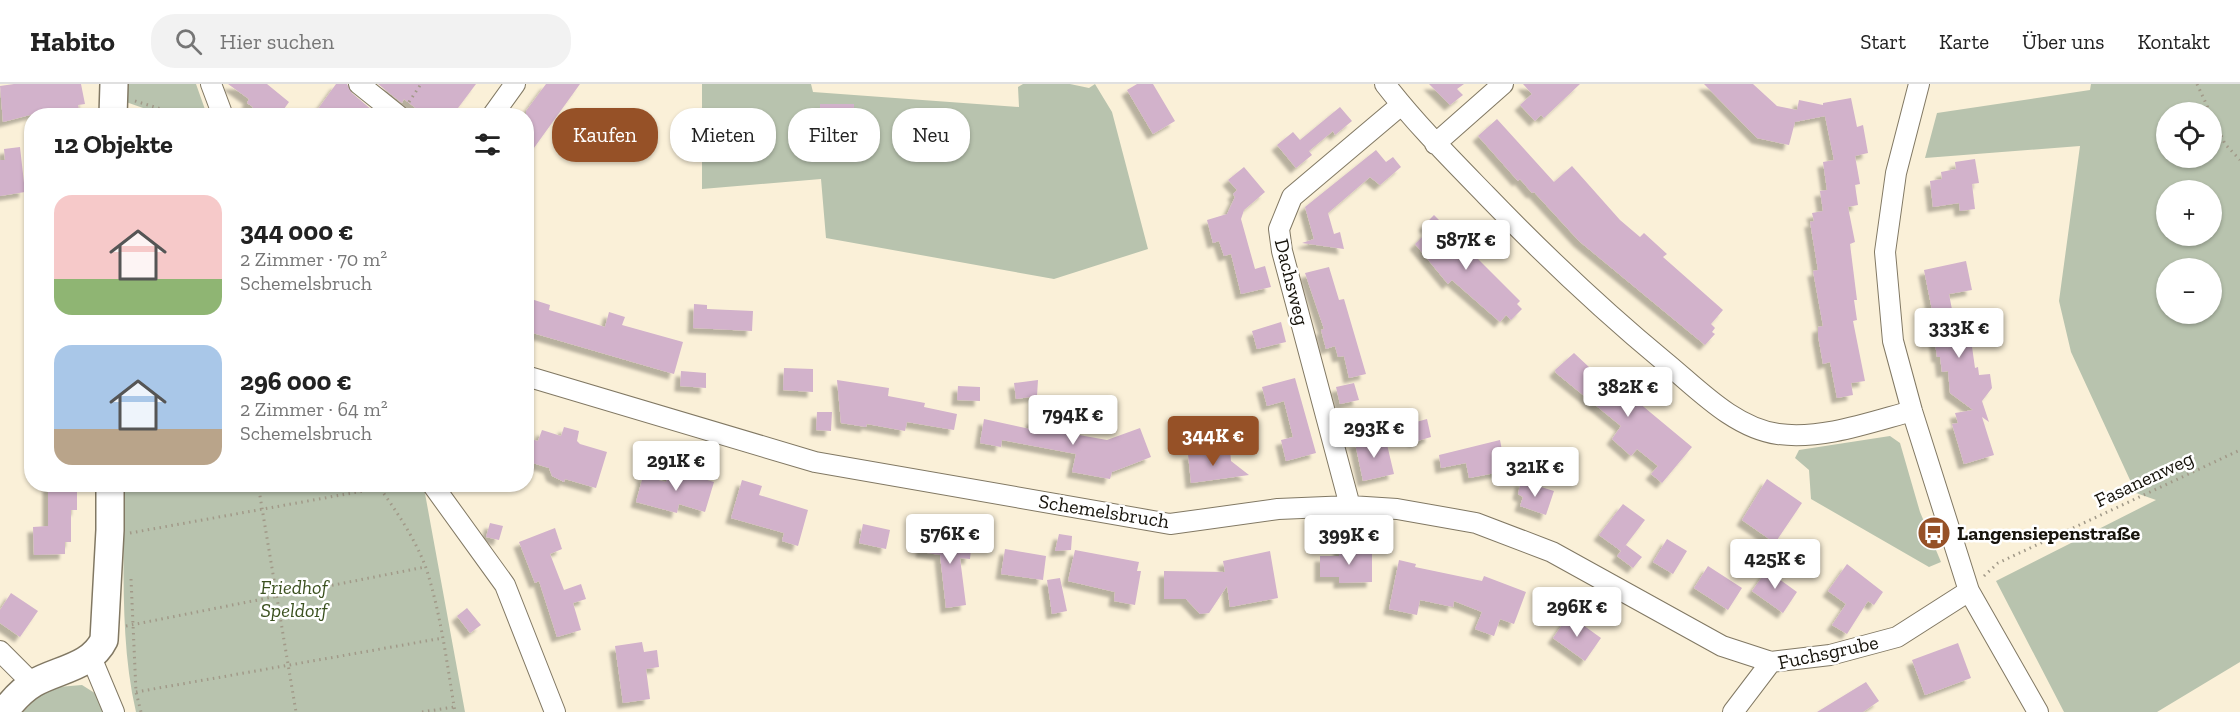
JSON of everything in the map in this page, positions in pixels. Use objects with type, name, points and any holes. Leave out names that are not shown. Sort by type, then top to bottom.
[{"type":"street","points":[[212,84],[220,108]]},
{"type":"street","points":[[359,84],[389,108]]},
{"type":"street","points":[[498,108],[515,84]]},
{"type":"street","points":[[1386,84],[1435,144],[1534,244],[1614,320],[1722,409],[1751,425],[1777,434],[1799,434],[1836,429],[1912,411]]},
{"type":"street","points":[[1435,144],[1503,84]]},
{"type":"street","points":[[1919,84],[1896,173],[1885,252],[1893,342],[1912,411],[1969,591],[2038,712]]},
{"type":"street","name":"Dachsweg","points":[[1350,506],[1282,251],[1279,229],[1292,196],[1401,105]]},
{"type":"street","name":"Schemelsbruch","points":[[534,378],[815,462],[1170,524],[1278,509],[1350,506],[1397,509],[1476,523],[1552,552],[1722,646],[1771,662]]},
{"type":"street","points":[[4,712],[18,695],[33,684],[91,657],[100,649],[106,629],[110,492]]},
{"type":"street","points":[[438,492],[505,585],[555,712]]},
{"type":"street","name":"Fuchsgrube","points":[[1733,712],[1771,662],[1830,656],[1897,637],[1969,591]]},
{"type":"street","points":[[0,651],[33,684]]},
{"type":"street","points":[[91,657],[114,712]]},
{"type":"path","points":[[2198,84],[2206,102]]},
{"type":"path","points":[[114,98],[153,108]]},
{"type":"path","points":[[2222,137],[2240,160]]},
{"type":"path","name":"Fasanenweg","points":[[1969,591],[1998,563],[2240,450]]},
{"type":"path","points":[[259,492],[296,712]]},
{"type":"path","points":[[128,524],[128,533],[262,510],[349,492]]},
{"type":"path","points":[[382,492],[396,510],[425,567],[442,638],[455,712]]},
{"type":"path","points":[[106,629],[425,567]]},
{"type":"path","points":[[130,568],[136,692],[141,712]]},
{"type":"path","points":[[136,692],[442,638]]},
{"type":"path","points":[[422,712],[454,707]]},
{"type":"green space","points":[[129,84],[196,84],[205,108],[143,108],[126,102]]},
{"type":"green space","points":[[702,84],[811,84],[813,92],[1019,107],[1018,87],[1023,84],[1070,84],[1089,88],[1095,84],[1112,112],[1148,249],[1054,279],[826,238],[821,179],[702,189],[702,162],[776,162],[776,108],[702,108]]},
{"type":"green space","points":[[2091,84],[2240,84],[2240,662],[2157,712],[2064,712],[1996,581],[2156,500],[2136,493],[2071,352],[2059,301],[2080,146],[1925,158],[1937,113],[2090,90]]},
{"type":"green space","points":[[1890,436],[1900,443],[1920,512],[1941,562],[1929,567],[1811,499],[1809,470],[1795,458],[1799,450]]},
{"type":"green space","name":"Friedhof Speldorf","points":[[123,492],[425,492],[465,712],[136,712],[127,656]]},
{"type":"green space","points":[[82,685],[101,697],[104,712],[23,712],[46,688]]},
{"type":"building","points":[[81,84],[85,104],[78,105],[79,108],[24,108],[24,117],[3,122],[0,86]]},
{"type":"building","points":[[228,84],[267,84],[289,102],[285,108],[252,108],[247,103],[249,99]]},
{"type":"building","points":[[336,84],[347,84],[352,93],[370,108],[319,108]]},
{"type":"building","points":[[378,84],[476,84],[458,108],[416,108],[404,99],[402,103]]},
{"type":"building","points":[[546,84],[580,84],[563,108],[552,108],[552,123],[534,148],[534,108],[528,108]]},
{"type":"building","points":[[1137,84],[1153,84],[1175,121],[1153,134],[1127,90]]},
{"type":"building","points":[[1429,84],[1464,84],[1457,89],[1463,95],[1450,105]]},
{"type":"building","points":[[1523,84],[1580,84],[1544,118],[1541,115],[1535,121],[1520,105],[1532,94]]},
{"type":"building","points":[[1704,84],[1753,84],[1777,106],[1797,110],[1799,100],[1823,105],[1823,103],[1851,98],[1857,127],[1863,125],[1868,153],[1855,156],[1860,184],[1855,185],[1858,205],[1848,207],[1855,242],[1850,244],[1857,300],[1854,300],[1857,320],[1853,321],[1865,381],[1851,383],[1853,395],[1837,398],[1830,362],[1823,364],[1818,336],[1818,327],[1823,326],[1813,271],[1818,270],[1810,222],[1814,221],[1812,213],[1823,211],[1820,191],[1827,190],[1823,162],[1834,160],[1825,116],[1795,122],[1789,145],[1757,138]]},
{"type":"building","points":[[820,104],[854,104],[854,108],[820,108]]},
{"type":"building","points":[[1340,107],[1352,121],[1335,135],[1333,131],[1309,151],[1312,155],[1296,168],[1277,145],[1293,132],[1300,140]]},
{"type":"building","points":[[1497,119],[1554,182],[1572,166],[1620,220],[1640,237],[1644,233],[1667,254],[1663,257],[1723,310],[1711,324],[1715,328],[1712,332],[1715,334],[1705,345],[1579,241],[1534,192],[1532,193],[1520,179],[1518,181],[1478,136]]},
{"type":"building","points":[[20,147],[24,192],[0,196],[0,160],[5,160],[4,149]]},
{"type":"building","points":[[1376,150],[1386,162],[1393,157],[1401,167],[1380,185],[1370,177],[1328,213],[1334,234],[1340,232],[1344,249],[1302,243],[1314,239],[1305,207]]},
{"type":"building","points":[[1975,159],[1979,183],[1972,184],[1975,209],[1960,211],[1959,203],[1933,207],[1930,181],[1942,179],[1941,172],[1956,169],[1955,162]]},
{"type":"building","points":[[1244,167],[1265,192],[1244,210],[1241,219],[1255,269],[1265,266],[1271,287],[1241,294],[1231,254],[1224,256],[1219,241],[1213,243],[1207,220],[1227,214],[1235,197],[1233,194],[1237,190],[1228,180]]},
{"type":"building","points":[[1434,215],[1520,301],[1517,304],[1522,309],[1511,320],[1506,315],[1500,322],[1452,280],[1448,284],[1415,244],[1429,230],[1424,225]]},
{"type":"building","points":[[1966,261],[1972,290],[1949,294],[1954,320],[1968,318],[1975,368],[1978,367],[1979,375],[1990,374],[1992,388],[1982,401],[1989,422],[1982,417],[1994,455],[1964,464],[1952,424],[1958,423],[1955,413],[1973,410],[1950,393],[1948,371],[1942,372],[1933,330],[1929,330],[1927,316],[1933,315],[1924,270]]},
{"type":"building","points":[[1329,267],[1339,300],[1344,299],[1366,374],[1349,378],[1344,356],[1338,357],[1335,346],[1326,349],[1321,330],[1324,329],[1305,273]]},
{"type":"building","points":[[534,300],[550,305],[549,310],[605,327],[609,312],[625,317],[622,325],[683,342],[674,374],[534,333]]},
{"type":"building","points":[[694,304],[707,305],[707,309],[753,311],[752,331],[693,328]]},
{"type":"building","points":[[1281,322],[1286,342],[1257,349],[1252,331]]},
{"type":"building","points":[[1574,353],[1605,382],[1609,378],[1692,447],[1662,483],[1651,474],[1658,466],[1637,449],[1631,456],[1612,439],[1621,426],[1556,373],[1555,370]]},
{"type":"building","points":[[784,368],[813,369],[813,392],[783,390]]},
{"type":"building","points":[[681,371],[706,373],[706,388],[680,386]]},
{"type":"building","points":[[1295,378],[1316,453],[1286,461],[1281,440],[1293,437],[1284,401],[1267,406],[1262,387]]},
{"type":"building","points":[[837,380],[889,388],[888,396],[925,403],[924,407],[957,414],[954,430],[907,422],[905,431],[867,424],[866,427],[841,423]]},
{"type":"building","points":[[1038,380],[1037,396],[1016,399],[1014,383]]},
{"type":"building","points":[[1354,383],[1359,400],[1340,404],[1336,387]]},
{"type":"building","points":[[958,386],[980,387],[980,401],[957,400]]},
{"type":"building","points":[[817,412],[832,412],[831,431],[816,430]]},
{"type":"building","points":[[984,419],[1030,429],[1032,419],[1063,425],[1062,432],[1107,440],[1140,428],[1151,457],[1112,472],[1110,479],[1072,472],[1076,454],[1002,440],[1001,447],[980,443]]},
{"type":"building","points":[[1427,419],[1431,437],[1414,442],[1409,424]]},
{"type":"building","points":[[564,427],[579,431],[577,441],[580,444],[607,452],[596,488],[565,479],[564,482],[552,476],[549,468],[534,463],[534,440],[538,441],[542,430],[561,436]]},
{"type":"building","points":[[1385,436],[1394,474],[1363,481],[1355,443]]},
{"type":"building","points":[[1500,440],[1506,471],[1469,478],[1466,463],[1441,468],[1439,455]]},
{"type":"building","points":[[1230,450],[1231,461],[1249,475],[1191,483],[1188,454]]},
{"type":"building","points":[[670,469],[714,482],[705,512],[679,504],[677,513],[636,502],[643,476],[666,482]]},
{"type":"building","points":[[1767,479],[1802,503],[1775,543],[1742,520]]},
{"type":"building","points":[[742,480],[762,486],[759,495],[808,510],[798,546],[782,541],[784,533],[731,518]]},
{"type":"building","points":[[1521,481],[1554,491],[1546,515],[1520,506],[1523,497],[1518,494]]},
{"type":"building","points":[[48,492],[77,492],[77,510],[71,510],[71,542],[65,542],[65,554],[34,555],[33,527],[48,526]]},
{"type":"building","points":[[1623,504],[1645,520],[1622,550],[1626,545],[1642,557],[1633,568],[1617,556],[1621,551],[1599,535]]},
{"type":"building","points":[[490,523],[503,526],[499,540],[486,537]]},
{"type":"building","points":[[863,524],[890,530],[886,549],[859,543]]},
{"type":"building","points":[[555,528],[562,549],[550,554],[564,590],[581,584],[586,599],[573,603],[581,630],[557,637],[539,581],[535,583],[519,542]]},
{"type":"building","points":[[924,534],[972,540],[970,559],[960,558],[966,605],[946,608],[940,555],[921,552]]},
{"type":"building","points":[[1059,534],[1072,536],[1071,550],[1055,551]]},
{"type":"building","points":[[1667,539],[1687,551],[1673,574],[1653,562]]},
{"type":"building","points":[[1339,547],[1372,549],[1372,582],[1339,583],[1339,577],[1320,577],[1320,556],[1339,556]]},
{"type":"building","points":[[1005,549],[1046,556],[1043,580],[1001,574]]},
{"type":"building","points":[[1075,550],[1139,562],[1137,571],[1141,571],[1135,605],[1114,601],[1115,592],[1068,581]]},
{"type":"building","points":[[1270,551],[1278,598],[1230,607],[1227,586],[1209,613],[1200,614],[1186,599],[1164,599],[1164,571],[1225,572],[1223,561]]},
{"type":"building","points":[[1399,560],[1416,564],[1415,567],[1482,581],[1484,576],[1526,592],[1514,624],[1500,619],[1494,636],[1475,629],[1482,612],[1454,601],[1453,607],[1420,600],[1417,615],[1389,609]]},
{"type":"building","points":[[1847,564],[1883,592],[1874,605],[1868,601],[1847,634],[1832,625],[1846,604],[1828,591]]},
{"type":"building","points":[[1708,566],[1742,588],[1728,610],[1694,588]]},
{"type":"building","points":[[1769,567],[1781,575],[1779,579],[1797,592],[1783,613],[1752,591]]},
{"type":"building","points":[[1060,578],[1067,611],[1052,614],[1047,580]]},
{"type":"building","points":[[11,593],[38,611],[20,637],[0,623],[0,610]]},
{"type":"building","points":[[467,608],[481,625],[470,633],[457,616]]},
{"type":"building","points":[[1569,615],[1601,638],[1585,661],[1553,638]]},
{"type":"building","points":[[642,642],[644,652],[657,650],[659,667],[646,669],[650,699],[623,703],[615,646]]},
{"type":"building","points":[[1958,643],[1971,678],[1925,695],[1912,660]]},
{"type":"building","points":[[1866,682],[1879,701],[1863,712],[1817,712]]},
{"type":"place","name":"Langensiepenstraße","points":[[1934,533]]}]
